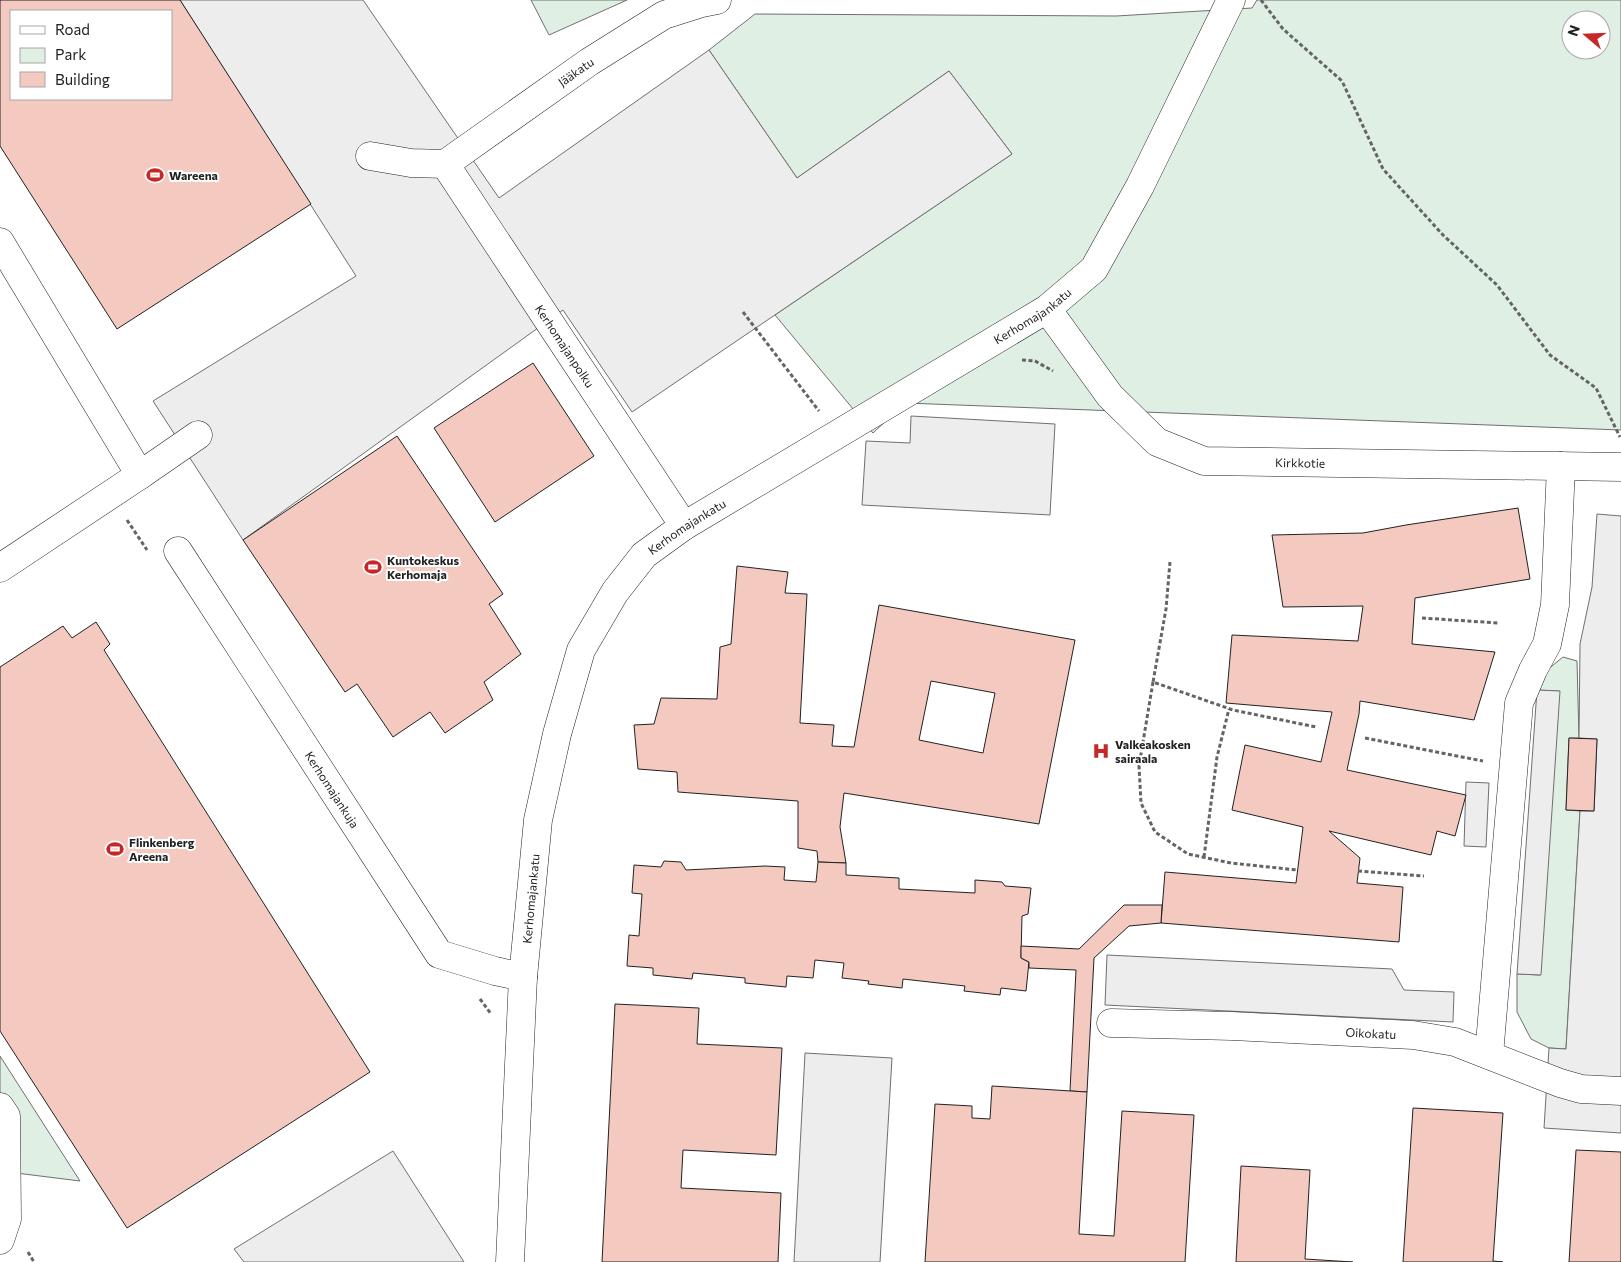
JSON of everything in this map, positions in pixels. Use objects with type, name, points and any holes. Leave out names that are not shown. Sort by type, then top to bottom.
[{"type":"street","name":"Jääkatu","points":[[445,164],[589,62],[664,15],[717,0]]},
{"type":"street","name":"Kerhomajankatu","points":[[510,1262],[523,977],[538,820],[557,734],[581,650],[615,592],[644,555],[684,526],[1047,309],[1094,269],[1140,186],[1231,0]]},
{"type":"street","points":[[370,156],[411,163],[445,164]]},
{"type":"street","name":"Kerhomajanpolku","points":[[445,164],[684,526]]},
{"type":"street","points":[[0,242],[140,475]]},
{"type":"street","name":"Kirkkotie","points":[[1047,309],[1110,396],[1157,442],[1204,461],[1621,467]]},
{"type":"street","points":[[0,568],[198,435]]},
{"type":"street","points":[[1489,1055],[1519,703],[1532,670],[1547,644],[1555,605],[1561,466]]},
{"type":"street","name":"Kerhomajankuja","points":[[178,551],[439,954],[495,971],[523,977]]},
{"type":"street","name":"Oikokatu","points":[[1111,1023],[1232,1026],[1414,1035],[1454,1042],[1560,1083],[1581,1089],[1621,1091]]},
{"type":"street","points":[[0,1107],[6,1116],[7,1220],[0,1240]]},
{"type":"path","points":[[1261,0],[1283,29],[1342,81],[1383,169],[1443,235],[1498,285],[1550,355],[1596,388],[1621,440]]},
{"type":"path","points":[[743,312],[819,412],[827,407]]},
{"type":"path","points":[[1170,562],[1166,609],[1139,766],[1141,803],[1155,832],[1188,854],[1231,863],[1297,870]]},
{"type":"path","points":[[1422,618],[1498,623]]},
{"type":"path","points":[[1153,682],[1229,709],[1316,727]]},
{"type":"path","points":[[1204,857],[1217,757],[1229,709]]},
{"type":"path","points":[[1365,738],[1513,767]]},
{"type":"path","points":[[1358,871],[1424,876]]},
{"type":"green space","points":[[531,0],[627,0],[549,35]]},
{"type":"green space","points":[[1257,0],[1621,0],[1621,430],[905,403],[873,433],[775,315],[1012,154],[949,71],[797,178],[709,50],[755,14],[1116,16],[1252,8]]},
{"type":"green space","points":[[1563,657],[1577,661],[1579,738],[1569,738],[1566,810],[1580,811],[1566,1049],[1549,1048],[1531,1039],[1517,1012],[1517,974],[1540,975],[1559,691],[1537,690],[1547,670]]},
{"type":"green space","points":[[0,1056],[80,1181],[0,1171]]},
{"type":"shaded area","points":[[180,0],[363,0],[499,198],[709,50],[797,178],[949,71],[1012,154],[632,412],[563,310],[243,540],[153,401],[356,276]]},
{"type":"shaded area","points":[[911,416],[1055,424],[1050,515],[862,505],[866,441],[910,443]]},
{"type":"shaded area","points":[[1597,514],[1621,516],[1621,1133],[1544,1128],[1549,1048],[1566,1049],[1580,811],[1594,811],[1597,739],[1579,738],[1580,644],[1592,587]]},
{"type":"shaded area","points":[[1537,690],[1560,691],[1541,975],[1517,974]]},
{"type":"shaded area","points":[[1466,782],[1489,783],[1486,847],[1464,846]]},
{"type":"shaded area","points":[[1107,955],[1392,969],[1404,990],[1454,992],[1453,1022],[1105,1005]]},
{"type":"shaded area","points":[[805,1053],[892,1058],[880,1262],[794,1262]]},
{"type":"shaded area","points":[[393,1151],[464,1262],[244,1262],[234,1249]]},
{"type":"building","name":"Wareena","points":[[0,0],[180,0],[311,204],[117,329],[0,146]]},
{"type":"building","points":[[533,363],[594,456],[495,522],[434,428]]},
{"type":"building","name":"Kuntokeskus Kerhomaja","points":[[397,436],[503,594],[489,604],[521,654],[484,682],[493,700],[445,733],[430,712],[393,737],[357,684],[345,692],[243,540]]},
{"type":"building","points":[[1518,508],[1530,579],[1415,598],[1412,644],[1495,652],[1474,720],[1360,701],[1347,770],[1466,795],[1455,836],[1437,831],[1431,855],[1329,831],[1360,858],[1357,883],[1403,887],[1399,942],[1161,923],[1165,872],[1296,883],[1303,827],[1232,810],[1245,745],[1321,762],[1332,712],[1226,703],[1232,635],[1358,641],[1363,606],[1283,607],[1272,535],[1363,533]]},
{"type":"building","points":[[737,566],[788,572],[785,593],[807,594],[800,723],[834,725],[832,746],[854,747],[879,605],[1075,640],[1039,824],[844,793],[840,827],[846,863],[818,862],[817,851],[798,848],[798,801],[678,792],[677,772],[638,769],[634,725],[654,724],[661,698],[717,699],[720,647],[731,644]],"holes":[[[931,681],[995,693],[983,753],[919,740]]]},
{"type":"building","name":"Flinkenberg Areena","points":[[96,622],[110,644],[104,650],[370,1072],[127,1228],[0,1031],[0,667],[63,626],[72,638]]},
{"type":"building","points":[[1569,738],[1597,739],[1594,811],[1566,810]]},
{"type":"building","points":[[664,861],[681,862],[686,870],[765,866],[785,867],[784,880],[816,882],[818,862],[846,863],[846,875],[899,878],[899,889],[975,893],[975,880],[1002,882],[1005,886],[1031,888],[1028,914],[1022,916],[1021,958],[1029,962],[1026,991],[1001,988],[1000,995],[964,991],[965,986],[903,979],[902,988],[868,984],[869,981],[842,978],[844,963],[815,960],[813,978],[787,976],[786,987],[745,983],[745,978],[693,973],[692,979],[653,975],[653,968],[627,966],[629,935],[639,936],[642,894],[632,893],[634,865],[661,867]]},
{"type":"building","points":[[1124,905],[1162,905],[1161,923],[1129,926],[1094,958],[1087,1092],[1070,1091],[1076,970],[1029,968],[1029,962],[1021,958],[1021,946],[1079,949]]},
{"type":"building","points":[[615,1004],[699,1008],[697,1044],[782,1048],[776,1155],[683,1150],[681,1188],[781,1193],[778,1262],[602,1262]]},
{"type":"building","points":[[992,1086],[1087,1092],[1079,1234],[1114,1236],[1122,1111],[1194,1115],[1185,1262],[925,1262],[935,1104],[972,1106],[972,1118],[990,1119]]},
{"type":"building","points":[[1413,1108],[1503,1113],[1493,1261],[1503,1262],[1403,1262]]},
{"type":"building","points":[[1576,1150],[1621,1152],[1621,1262],[1569,1262]]},
{"type":"building","points":[[1241,1166],[1310,1170],[1305,1259],[1353,1262],[1236,1262]]},
{"type":"place","name":"Wareena","points":[[155,175]]},
{"type":"place","name":"Kuntokeskus Kerhomaja","points":[[373,567]]},
{"type":"place","name":"Valkeakosken sairaala","points":[[1101,751]]},
{"type":"place","name":"Flinkenberg Areena","points":[[115,849]]}]
